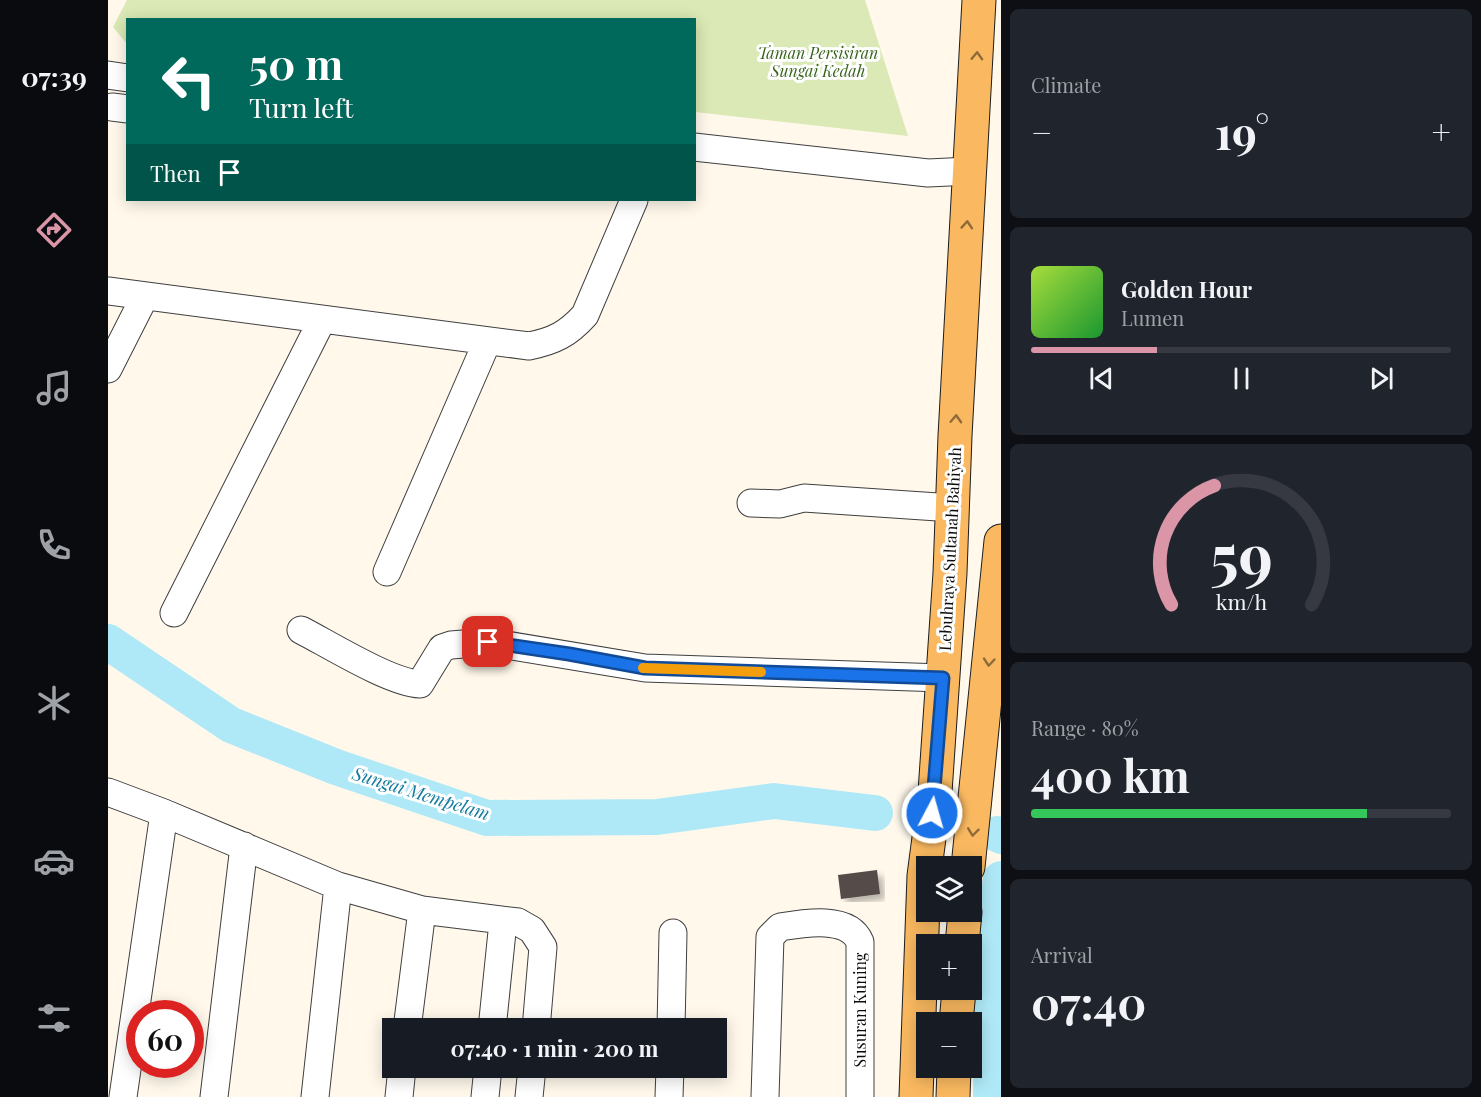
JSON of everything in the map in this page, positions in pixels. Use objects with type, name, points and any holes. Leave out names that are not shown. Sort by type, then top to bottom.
[{"type":"main road","name":"Lebuhraya Sultanah Bahiyah","points":[[916,1097],[924,876],[935,792],[943,678],[975,111],[979,0]]},
{"type":"main road","points":[[970,856],[1001,541]]},
{"type":"main road","points":[[953,1097],[954,1078]]},
{"type":"street","points":[[108,75],[126,78]]},
{"type":"street","points":[[696,147],[928,173],[970,171]]},
{"type":"street","points":[[108,291],[529,346],[553,341],[571,330],[585,315],[634,201]]},
{"type":"street","points":[[108,369],[145,296]]},
{"type":"street","points":[[174,613],[321,320]]},
{"type":"street","points":[[387,572],[487,342]]},
{"type":"street","points":[[751,503],[780,504],[804,498],[953,508]]},
{"type":"street","points":[[301,630],[391,677],[413,684],[420,684],[442,648],[488,642],[645,668],[943,678]]},
{"type":"street","points":[[108,792],[338,886],[422,910],[525,925],[538,937],[543,947],[537,1018]]},
{"type":"street","points":[[123,1097],[164,813]]},
{"type":"street","points":[[214,1097],[244,846]]},
{"type":"street","points":[[315,1097],[338,886]]},
{"type":"street","points":[[408,1018],[422,910]]},
{"type":"street","points":[[493,1018],[503,922]]},
{"type":"street","name":"Susuran Kuning","points":[[765,1097],[770,937],[780,927],[841,924],[857,934],[861,951],[860,1097]]},
{"type":"street","points":[[671,1018],[674,933]]},
{"type":"street","points":[[399,1097],[401,1078]]},
{"type":"street","points":[[485,1097],[487,1078]]},
{"type":"street","points":[[529,1097],[531,1078]]},
{"type":"street","points":[[669,1097],[670,1078]]},
{"type":"green space","name":"Taman Persisiran Sungai Kedah","points":[[127,0],[865,0],[908,136],[696,112],[696,18],[126,18],[126,43],[113,27]]},
{"type":"building","points":[[877,870],[880,894],[841,899],[838,875]]},
{"type":"waterway","name":"Sungai Mempelam","points":[[108,642],[231,725],[336,767],[487,818],[657,817],[774,801],[875,813]]},
{"type":"waterway","name":"Sungai Mempelam","points":[[997,834],[1001,836]]},
{"type":"waterway","name":"Sungai Mempelam","points":[[991,1097],[993,929],[1001,879]]},
{"type":"slow traffic","points":[[643,668],[761,672]]},
{"type":"route","points":[[488,642],[645,668],[943,678],[932,813]]}]
